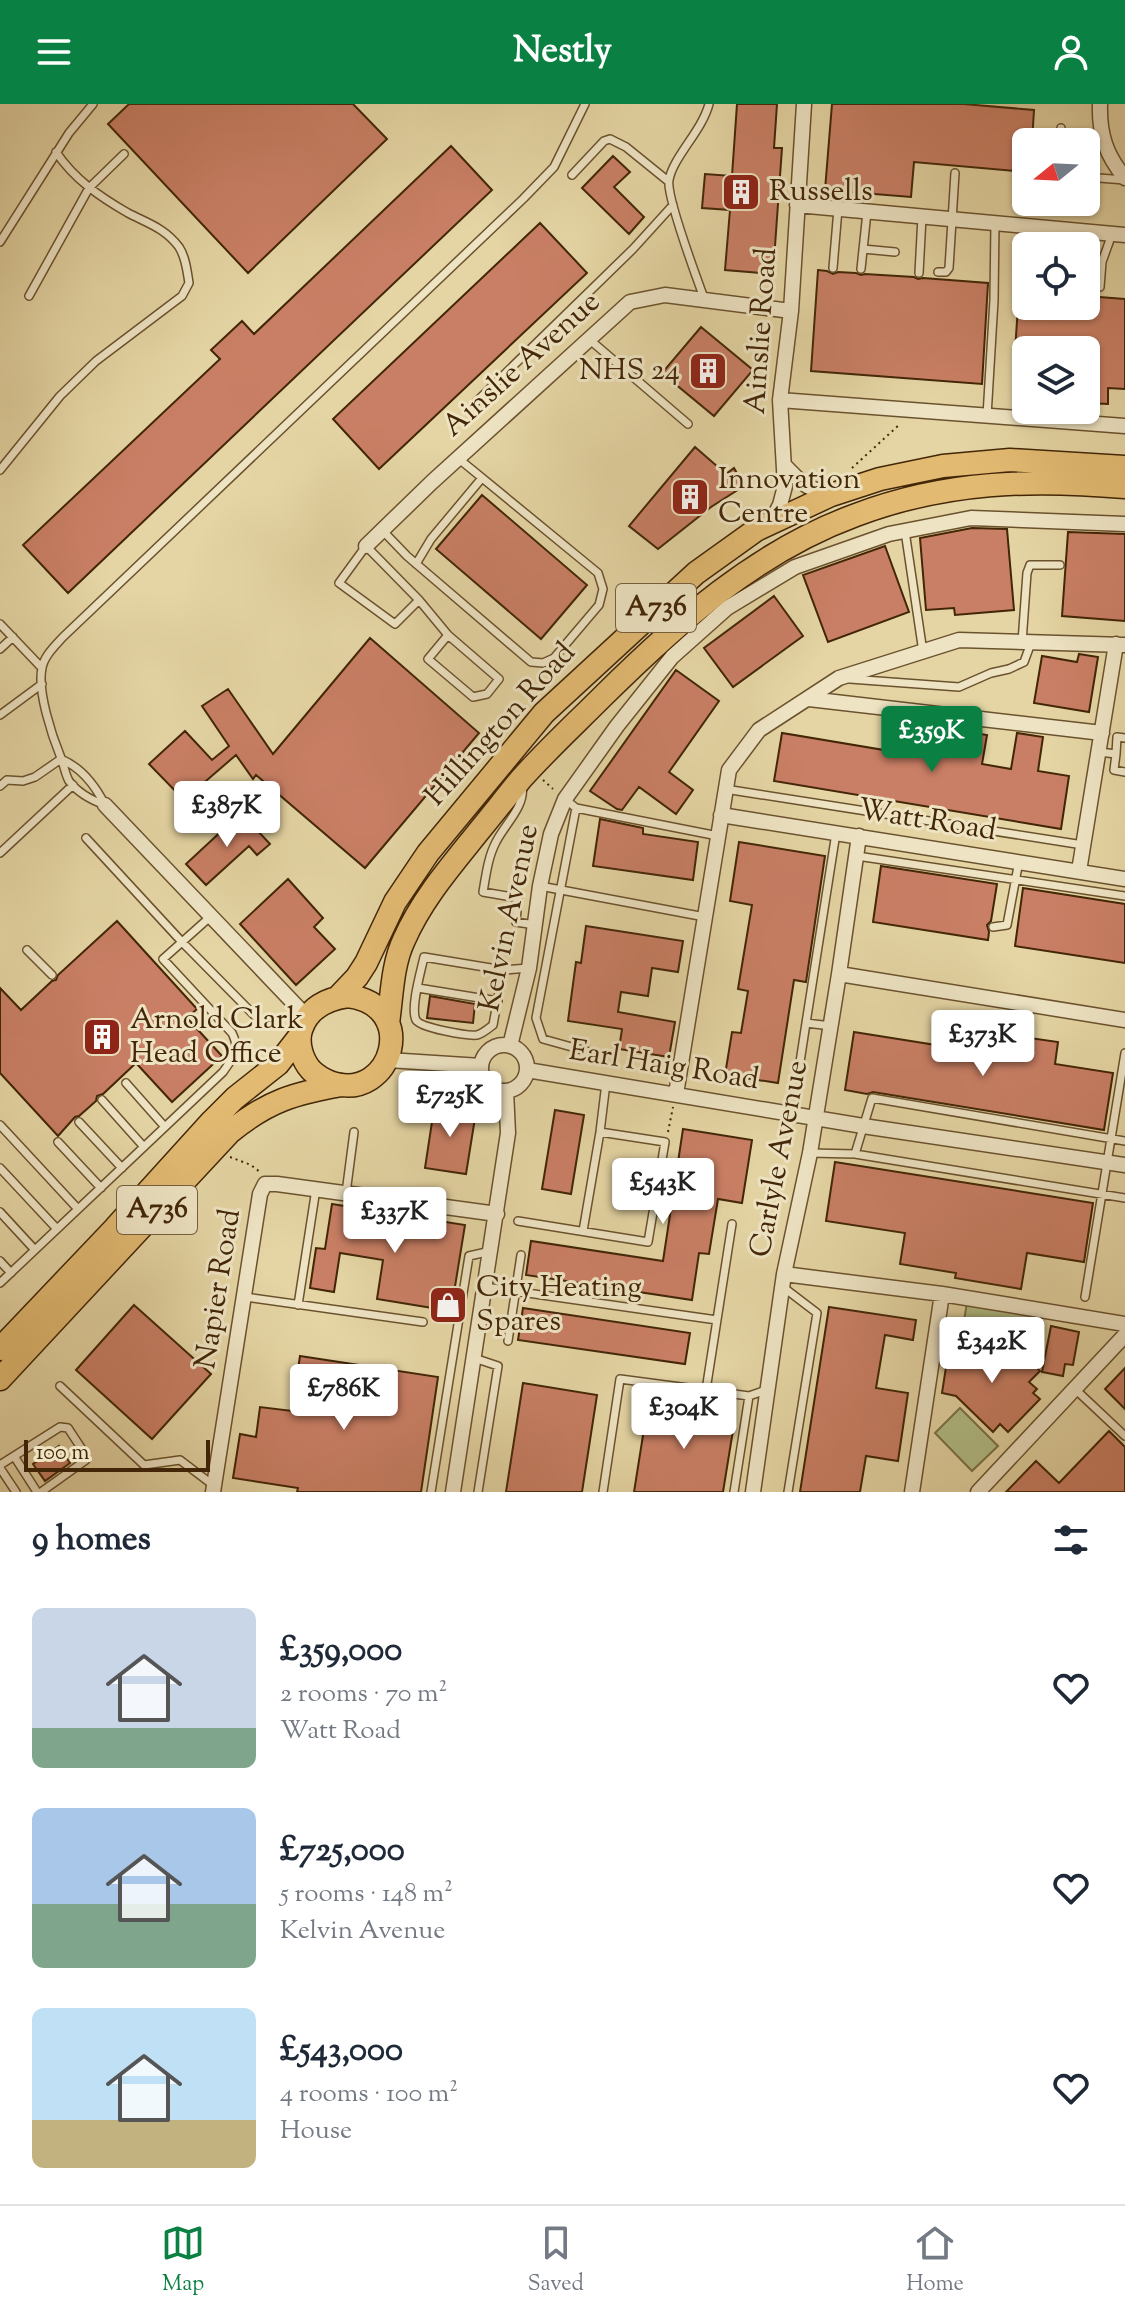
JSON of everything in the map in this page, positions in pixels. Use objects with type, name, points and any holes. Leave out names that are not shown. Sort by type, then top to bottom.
[{"type":"main road","name":"Hillington Road","points":[[338,997],[366,963],[395,902],[428,853],[544,713],[696,573],[756,530],[837,493],[903,474],[979,461],[1036,460],[1125,467]]},
{"type":"main road","name":"Hillington Road","points":[[388,1023],[396,964],[402,945],[432,891],[521,779],[633,667],[705,602],[765,559],[815,532],[892,503],[971,486],[1048,482],[1125,487]]},
{"type":"main road","points":[[338,997],[367,999],[382,1012],[388,1023]]},
{"type":"main road","name":"A736","points":[[0,1349],[212,1121],[278,1064],[325,1001],[338,997]]},
{"type":"main road","name":"A736","points":[[0,1379],[244,1120],[291,1095],[354,1085],[379,1071],[388,1060],[392,1037],[388,1023]]},
{"type":"main road","points":[[303,1027],[304,1058],[312,1071],[342,1085]]},
{"type":"street","name":"Ainslie Road","points":[[771,523],[784,495],[780,400],[791,311],[804,104]]},
{"type":"street","points":[[1100,104],[1099,128],[1113,163],[1125,179]]},
{"type":"street","points":[[797,205],[1118,234]]},
{"type":"street","name":"Ainslie Avenue","points":[[366,546],[630,302],[665,295],[791,311]]},
{"type":"street","points":[[780,400],[1125,426]]},
{"type":"street","points":[[785,466],[809,488],[837,493]]},
{"type":"street","name":"Kelvin Avenue","points":[[510,1046],[529,968],[540,886],[551,834],[617,726],[672,657],[727,608],[795,567],[889,534],[971,518],[1125,524]]},
{"type":"street","points":[[676,1094],[729,770],[759,730],[839,678],[959,640],[1121,644],[1102,733],[1079,871]]},
{"type":"street","points":[[809,699],[1102,733]]},
{"type":"street","points":[[105,805],[210,917],[303,1027]]},
{"type":"street","name":"Watt Road","points":[[721,815],[1125,879]]},
{"type":"street","name":"Carlyle Avenue","points":[[753,1492],[784,1281],[810,1153],[859,836]]},
{"type":"street","points":[[839,974],[1125,1020]]},
{"type":"street","points":[[510,1046],[522,1054],[527,1070],[519,1086],[499,1091],[488,1084],[481,1066],[495,1047],[510,1046]]},
{"type":"street","points":[[388,1060],[481,1066]]},
{"type":"street","name":"Earl Haig Road","points":[[527,1070],[863,1126],[1125,1165]]},
{"type":"street","points":[[453,1492],[508,1133],[506,1091]]},
{"type":"street","name":"Napier Road","points":[[214,1489],[260,1194],[265,1184],[497,1214]]},
{"type":"street","points":[[784,1281],[942,1294],[1125,1324]]},
{"type":"street","points":[[912,1492],[942,1294]]},
{"type":"street","points":[[978,1492],[1125,1335]]},
{"type":"lane","points":[[0,242],[56,152],[93,104]]},
{"type":"lane","points":[[105,805],[84,796],[69,781],[53,740],[42,684],[42,668],[48,655],[63,637],[523,199],[554,167],[585,104]]},
{"type":"lane","points":[[704,298],[668,181],[703,121],[709,104]]},
{"type":"lane","points":[[572,175],[604,141],[610,139],[626,147],[668,181]]},
{"type":"lane","points":[[0,470],[60,396],[96,361],[182,296],[189,283],[179,247],[156,225],[131,215],[89,188],[56,152]]},
{"type":"lane","points":[[29,296],[89,188],[124,154]]},
{"type":"lane","points":[[938,272],[946,272],[949,268],[955,173]]},
{"type":"lane","points":[[1100,178],[1125,179]]},
{"type":"lane","points":[[474,404],[633,249],[673,205]]},
{"type":"lane","points":[[833,268],[838,209]]},
{"type":"lane","points":[[861,269],[867,212]]},
{"type":"lane","points":[[919,273],[922,217]]},
{"type":"lane","points":[[987,416],[995,223]]},
{"type":"lane","points":[[1100,287],[1102,262],[1118,234]]},
{"type":"lane","points":[[863,249],[895,252]]},
{"type":"lane","points":[[590,340],[688,424]]},
{"type":"lane","points":[[382,530],[416,564],[531,662],[543,663],[554,658],[599,605],[603,589],[598,573],[458,458]]},
{"type":"lane","points":[[416,564],[431,539],[482,478]]},
{"type":"lane","points":[[905,531],[923,652]]},
{"type":"lane","points":[[419,600],[395,624],[339,583],[366,546],[419,600],[448,635],[499,679],[487,694],[473,697],[428,659],[448,635]]},
{"type":"lane","points":[[839,678],[959,687],[1024,662],[1027,573],[1030,565],[1060,565]]},
{"type":"lane","points":[[0,624],[42,668]]},
{"type":"lane","points":[[0,649],[13,637]]},
{"type":"lane","points":[[0,715],[42,684]]},
{"type":"lane","points":[[1125,738],[1117,737],[1114,770],[1125,772]]},
{"type":"lane","points":[[1099,752],[1116,754]]},
{"type":"lane","points":[[0,786],[7,780],[23,781],[35,777],[61,759]]},
{"type":"lane","points":[[61,759],[80,770],[105,805]]},
{"type":"lane","points":[[521,779],[524,793],[495,843],[483,892],[518,898],[516,922],[535,925]]},
{"type":"lane","points":[[0,853],[73,785]]},
{"type":"lane","points":[[725,789],[1084,845]]},
{"type":"lane","points":[[604,1056],[543,1039],[536,1018],[561,890],[570,804],[718,836]]},
{"type":"lane","points":[[798,1075],[836,833]]},
{"type":"lane","points":[[86,838],[256,1017]]},
{"type":"lane","points":[[951,870],[955,851]]},
{"type":"lane","points":[[857,856],[1125,896]]},
{"type":"lane","points":[[993,927],[1007,925],[1019,861]]},
{"type":"lane","points":[[540,886],[705,917]]},
{"type":"lane","points":[[0,1283],[223,1072],[235,1053],[237,1043],[232,1033],[163,959],[210,917]]},
{"type":"lane","points":[[27,950],[52,975]]},
{"type":"lane","points":[[503,970],[493,1025],[479,1035],[422,1026],[416,1019],[414,1010],[424,957],[503,970],[529,968]]},
{"type":"lane","points":[[418,988],[498,1001]]},
{"type":"lane","points":[[806,1023],[831,1026]]},
{"type":"lane","points":[[1085,1297],[1125,1053]]},
{"type":"lane","points":[[126,1083],[165,1127]]},
{"type":"lane","points":[[583,1231],[606,1083]]},
{"type":"lane","points":[[855,1154],[872,1098],[1125,1141]]},
{"type":"lane","points":[[102,1100],[144,1147]]},
{"type":"lane","points":[[79,1122],[122,1168]]},
{"type":"lane","points":[[0,1125],[78,1209]]},
{"type":"lane","points":[[346,1193],[354,1132]]},
{"type":"lane","points":[[518,1221],[648,1242],[665,1142],[600,1132]]},
{"type":"lane","points":[[58,1142],[101,1188]]},
{"type":"lane","points":[[810,1153],[855,1154],[1125,1198]]},
{"type":"lane","points":[[0,1168],[57,1229]]},
{"type":"lane","points":[[298,1305],[316,1189]]},
{"type":"lane","points":[[0,1212],[35,1250]]},
{"type":"lane","points":[[706,1390],[732,1224]]},
{"type":"lane","points":[[431,1492],[469,1256],[491,1251]]},
{"type":"lane","points":[[508,1341],[521,1255]]},
{"type":"lane","points":[[0,1261],[11,1273]]},
{"type":"lane","points":[[784,1281],[817,1313],[788,1492]]},
{"type":"lane","points":[[485,1287],[717,1320]]},
{"type":"lane","points":[[245,1297],[423,1322]]},
{"type":"lane","points":[[457,1329],[478,1333]]},
{"type":"lane","points":[[474,1358],[498,1366],[478,1492]]},
{"type":"lane","points":[[603,1492],[620,1379],[749,1396],[768,1389]]},
{"type":"lane","points":[[60,1386],[144,1465],[180,1460],[214,1489]]},
{"type":"lane","points":[[1075,1389],[1125,1436]]},
{"type":"lane","points":[[734,1492],[749,1396]]},
{"type":"lane","points":[[14,1456],[39,1492],[86,1460],[68,1428],[60,1427],[14,1456],[0,1466],[16,1492]]},
{"type":"path","points":[[848,472],[915,410]]},
{"type":"path","points":[[665,1142],[676,1094]]},
{"type":"path","points":[[212,1151],[251,1165],[277,1184]]},
{"type":"green space","points":[[967,1302],[1037,1314],[1032,1346],[962,1334]]},
{"type":"green space","points":[[960,1408],[998,1446],[972,1471],[935,1433]]},
{"type":"building","points":[[129,104],[353,104],[387,139],[248,273],[108,124]]},
{"type":"building","name":"Russells","points":[[737,104],[777,104],[774,148],[782,148],[773,274],[725,270],[730,210],[702,208],[705,174],[732,176]]},
{"type":"building","points":[[832,104],[964,104],[1034,110],[1033,128],[1012,128],[1012,171],[914,162],[911,197],[825,190]]},
{"type":"building","points":[[451,146],[492,190],[68,593],[23,545],[220,359],[211,350],[242,321],[254,334]]},
{"type":"building","points":[[613,156],[630,172],[614,187],[644,217],[629,234],[582,188]]},
{"type":"building","points":[[540,223],[587,273],[379,469],[333,419]]},
{"type":"building","points":[[818,270],[833,274],[988,283],[982,384],[811,371]]},
{"type":"building","points":[[1100,297],[1125,299],[1125,389],[1108,388],[1108,404],[1100,404],[1100,336],[1016,336],[1017,320],[1100,320]]},
{"type":"building","name":"NHS 24","points":[[701,327],[753,370],[714,416],[662,373]]},
{"type":"building","name":"Innovation Centre","points":[[695,447],[726,474],[734,468],[744,486],[711,507],[658,549],[629,526]]},
{"type":"building","points":[[482,495],[587,585],[541,639],[436,549]]},
{"type":"building","points":[[972,528],[1007,529],[1014,610],[955,615],[954,608],[926,610],[920,538]]},
{"type":"building","points":[[1068,532],[1125,534],[1125,621],[1062,616]]},
{"type":"building","points":[[885,546],[909,612],[828,642],[803,575]]},
{"type":"building","points":[[774,596],[803,636],[733,687],[704,648]]},
{"type":"building","points":[[370,638],[479,733],[365,868],[256,775],[253,779],[236,755],[184,800],[149,764],[185,731],[212,760],[229,746],[202,706],[228,689],[273,754]]},
{"type":"building","points":[[1079,654],[1098,657],[1089,712],[1034,703],[1042,656],[1077,662]]},
{"type":"building","points":[[676,670],[719,701],[669,772],[693,790],[676,814],[639,787],[622,810],[617,809],[590,791]]},
{"type":"building","points":[[901,721],[987,735],[982,764],[1011,769],[1017,733],[1043,737],[1038,771],[1069,776],[1061,829],[774,781],[782,733],[896,752]]},
{"type":"building","points":[[241,813],[270,844],[257,855],[249,846],[206,885],[186,864]]},
{"type":"building","points":[[600,819],[643,828],[643,834],[698,842],[693,880],[593,866]]},
{"type":"building","points":[[739,842],[825,856],[806,982],[794,980],[778,1083],[725,1075],[732,1032],[741,1033],[748,991],[738,989],[752,905],[730,901]]},
{"type":"building","points":[[881,866],[997,884],[991,921],[987,925],[988,940],[873,922]]},
{"type":"building","points":[[288,879],[323,918],[314,927],[335,949],[296,985],[240,924]]},
{"type":"building","points":[[1023,888],[1125,904],[1125,963],[1015,946]]},
{"type":"building","name":"Arnold Clark Head Office","points":[[117,921],[197,1009],[187,1018],[222,1056],[172,1102],[136,1063],[97,1096],[96,1101],[75,1117],[58,1136],[0,1073],[0,988],[21,1010]]},
{"type":"building","points":[[586,926],[683,941],[678,972],[652,968],[648,996],[621,992],[618,1012],[675,1022],[669,1057],[619,1049],[622,1029],[568,1021],[576,962],[581,963]]},
{"type":"building","points":[[430,996],[475,1004],[473,1023],[427,1018]]},
{"type":"building","points":[[854,1032],[999,1055],[1002,1034],[1058,1042],[1055,1064],[1113,1073],[1104,1130],[845,1090]]},
{"type":"building","points":[[448,1105],[469,1108],[467,1116],[475,1118],[466,1174],[425,1168],[432,1122],[430,1110],[436,1106],[447,1108]]},
{"type":"building","points":[[555,1110],[584,1115],[571,1194],[542,1189]]},
{"type":"building","points":[[683,1129],[752,1140],[742,1203],[718,1199],[709,1254],[699,1253],[692,1300],[526,1275],[531,1241],[663,1261]]},
{"type":"building","points":[[835,1162],[1093,1203],[1084,1262],[1027,1253],[1021,1289],[955,1278],[956,1273],[900,1264],[905,1233],[826,1221]]},
{"type":"building","points":[[332,1204],[465,1225],[451,1311],[377,1299],[383,1260],[340,1253],[334,1292],[310,1288],[316,1248],[325,1249]]},
{"type":"building","points":[[134,1305],[211,1374],[152,1439],[76,1370]]},
{"type":"building","points":[[829,1307],[916,1320],[913,1340],[885,1335],[876,1388],[908,1393],[898,1461],[866,1456],[860,1492],[800,1492]]},
{"type":"building","points":[[523,1308],[690,1333],[685,1364],[518,1340]]},
{"type":"building","points":[[1051,1326],[1079,1332],[1073,1365],[1065,1364],[1063,1376],[1042,1372]]},
{"type":"building","points":[[985,1339],[1007,1361],[1018,1350],[1040,1371],[1029,1382],[1037,1389],[1033,1393],[1040,1399],[1008,1432],[1000,1424],[993,1432],[956,1396],[942,1393],[949,1348],[973,1352]]},
{"type":"building","points":[[300,1356],[438,1377],[421,1492],[297,1492],[298,1488],[233,1478],[240,1434],[256,1437],[260,1407],[292,1411]]},
{"type":"building","points":[[1125,1368],[1125,1409],[1105,1389]]},
{"type":"building","points":[[523,1383],[597,1395],[582,1492],[506,1492]]},
{"type":"building","points":[[648,1404],[735,1418],[723,1492],[634,1492]]},
{"type":"building","points":[[1109,1431],[1125,1447],[1125,1492],[1006,1492],[1036,1461],[1059,1483]]},
{"type":"building","points":[[59,1446],[70,1463],[45,1481],[33,1464]]},
{"type":"place","name":"Russells","points":[[741,192]]},
{"type":"place","name":"NHS 24","points":[[708,371]]},
{"type":"place","name":"Innovation Centre","points":[[690,497]]},
{"type":"place","name":"Arnold Clark Head Office","points":[[102,1037]]},
{"type":"place","name":"City Heating Spares","points":[[448,1305]]}]
